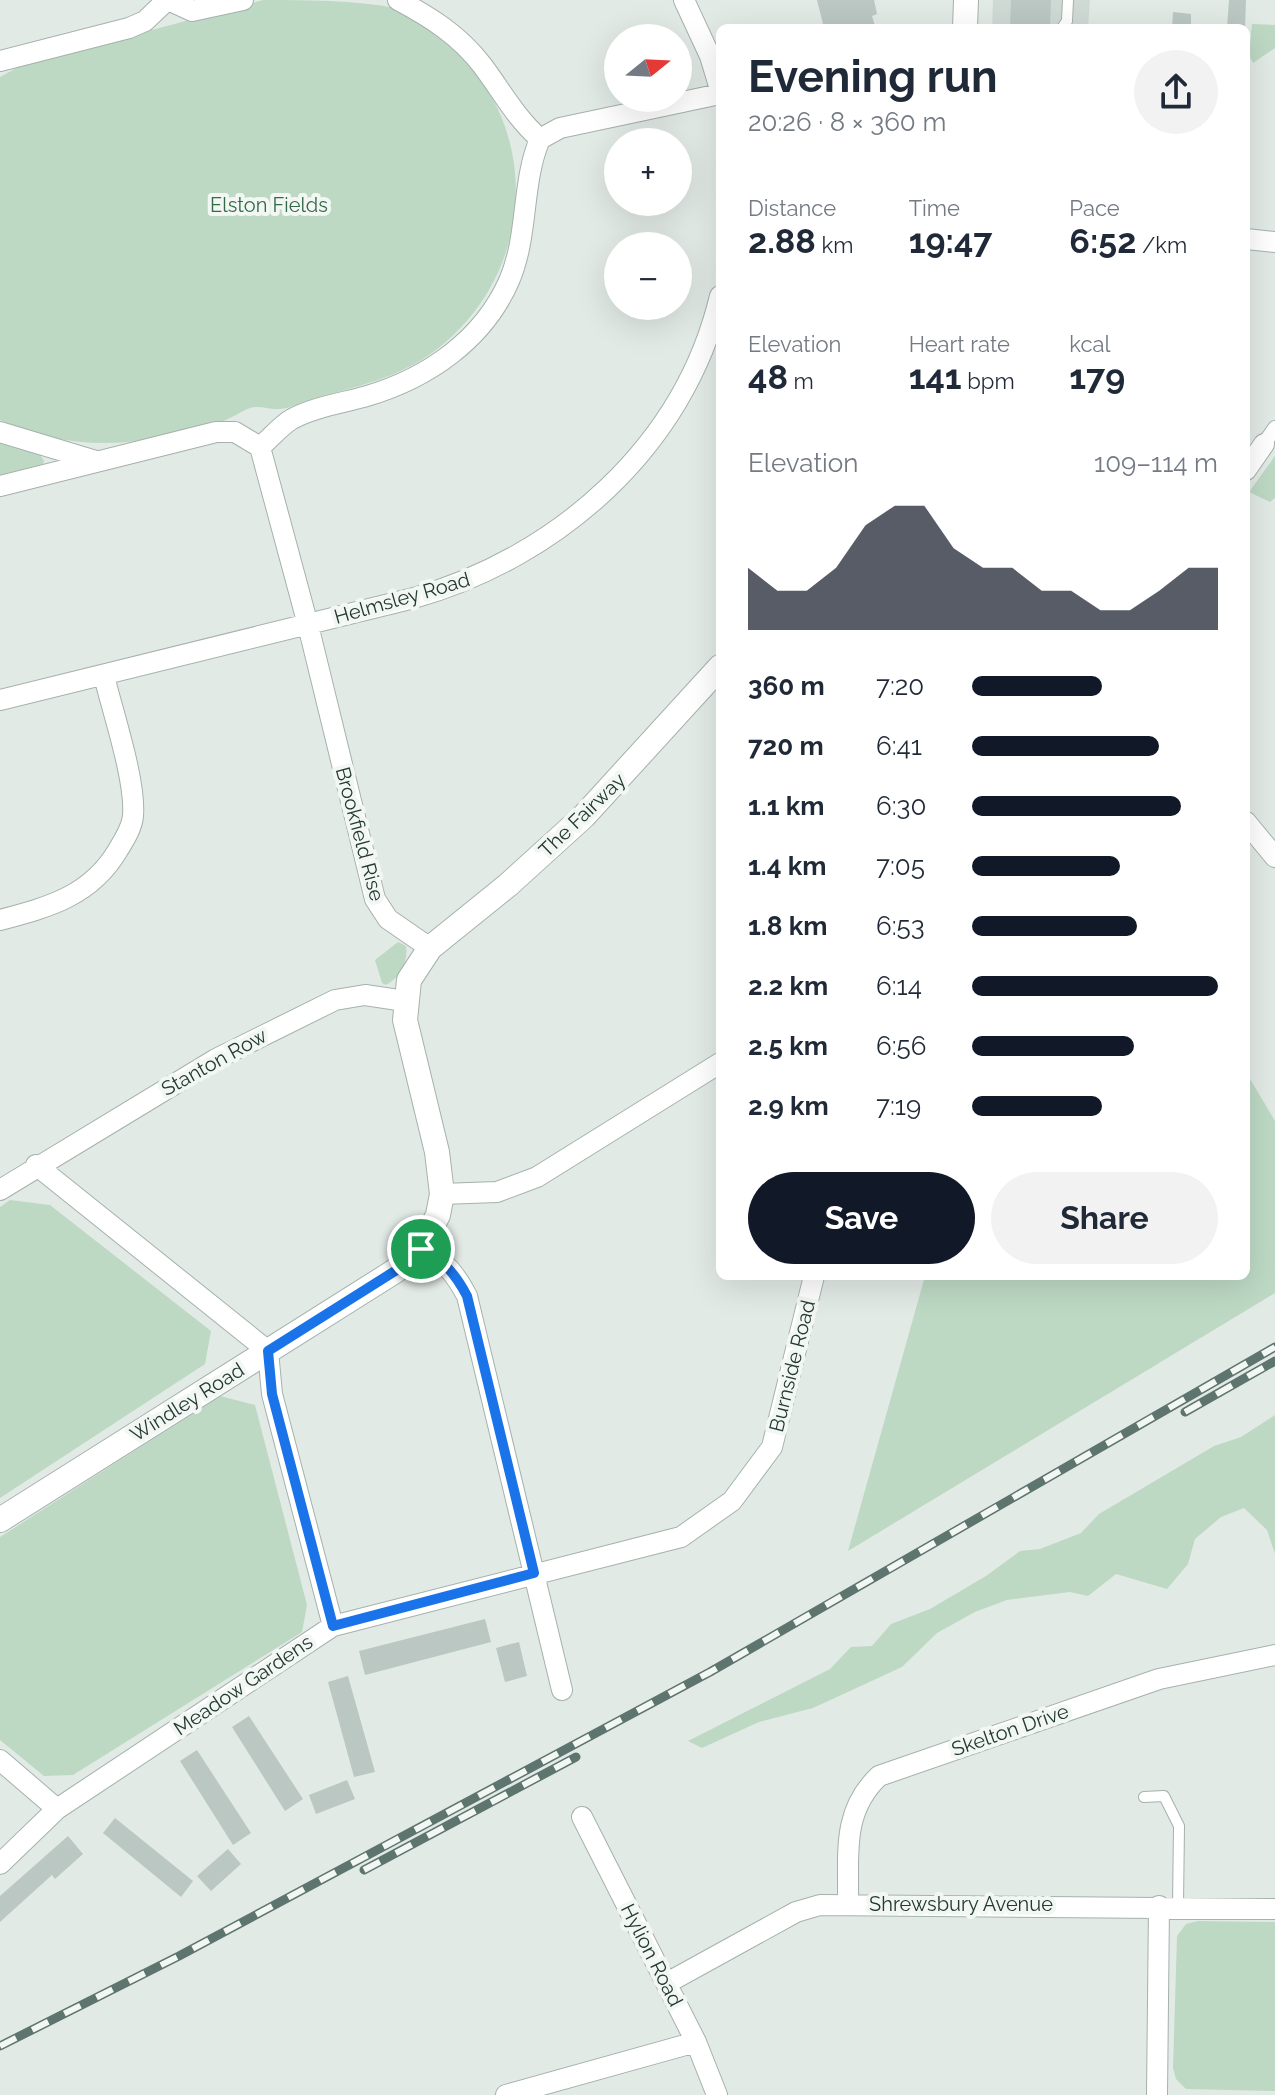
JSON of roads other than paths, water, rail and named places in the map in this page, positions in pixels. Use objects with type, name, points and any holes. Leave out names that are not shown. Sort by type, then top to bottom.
[{"type":"street","points":[[0,61],[129,28],[145,21],[167,0],[192,11],[243,0]]},
{"type":"street","points":[[398,0],[441,23],[480,63],[522,123],[540,139]]},
{"type":"street","points":[[684,0],[705,44],[716,79]]},
{"type":"street","points":[[965,24],[966,0]]},
{"type":"street","points":[[0,486],[216,432],[235,432],[260,447],[290,420],[384,391],[430,370],[471,337],[498,303],[517,260],[525,222],[532,157],[540,139],[560,128],[716,93]]},
{"type":"street","points":[[1250,239],[1275,242]]},
{"type":"street","name":"Helmsley Road","points":[[0,700],[439,591],[520,556],[583,511],[623,472],[678,401],[701,355],[716,308]]},
{"type":"street","points":[[0,432],[100,462]]},
{"type":"street","points":[[1250,464],[1270,436]]},
{"type":"street","name":"Brookfield Rise","points":[[260,447],[308,625],[375,899],[388,919],[430,948]]},
{"type":"street","name":"The Fairway","points":[[430,948],[584,816],[716,675]]},
{"type":"street","points":[[0,920],[68,899],[85,889],[101,875],[125,839],[133,818],[132,796],[104,676]]},
{"type":"street","points":[[1250,827],[1275,857]]},
{"type":"street","points":[[430,948],[409,980],[405,1001],[408,1038],[437,1152],[442,1194],[497,1192],[537,1177],[716,1065]]},
{"type":"street","name":"Stanton Row","points":[[36,1165],[216,1059],[335,1000],[365,995],[405,1001]]},
{"type":"street","points":[[0,1190],[36,1165],[268,1351]]},
{"type":"street","name":"Windley Road","points":[[0,1520],[395,1271],[421,1249],[438,1215],[442,1194]]},
{"type":"street","points":[[421,1249],[436,1256],[456,1276],[467,1296],[562,1690]]},
{"type":"street","name":"Burnside Road","points":[[333,1626],[681,1537],[732,1501],[772,1447],[813,1280]]},
{"type":"street","name":"Meadow Gardens","points":[[0,1864],[57,1809],[333,1626],[272,1394],[268,1351]]},
{"type":"street","name":"Skelton Drive","points":[[848,1903],[852,1811],[863,1791],[879,1776],[1159,1679],[1275,1655]]},
{"type":"street","points":[[0,1760],[57,1809]]},
{"type":"street","name":"Hylion Road","points":[[582,1817],[696,2042],[717,2095]]},
{"type":"street","name":"Shrewsbury Avenue","points":[[667,1983],[796,1912],[820,1905],[1169,1905],[1275,1909]]},
{"type":"street","points":[[1157,2095],[1169,1905]]},
{"type":"street","points":[[506,2095],[696,2042]]},
{"type":"lane","points":[[1065,24],[1068,0]]},
{"type":"lane","points":[[1144,1797],[1164,1796],[1179,1826],[1169,1905]]},
{"type":"railway","points":[[0,2046],[179,1956],[710,1672],[1275,1347]]},
{"type":"railway","points":[[1185,1412],[1275,1361]]},
{"type":"railway","points":[[364,1870],[576,1757]]},
{"type":"park label","name":"Elston Fields","points":[[269,205]]}]
